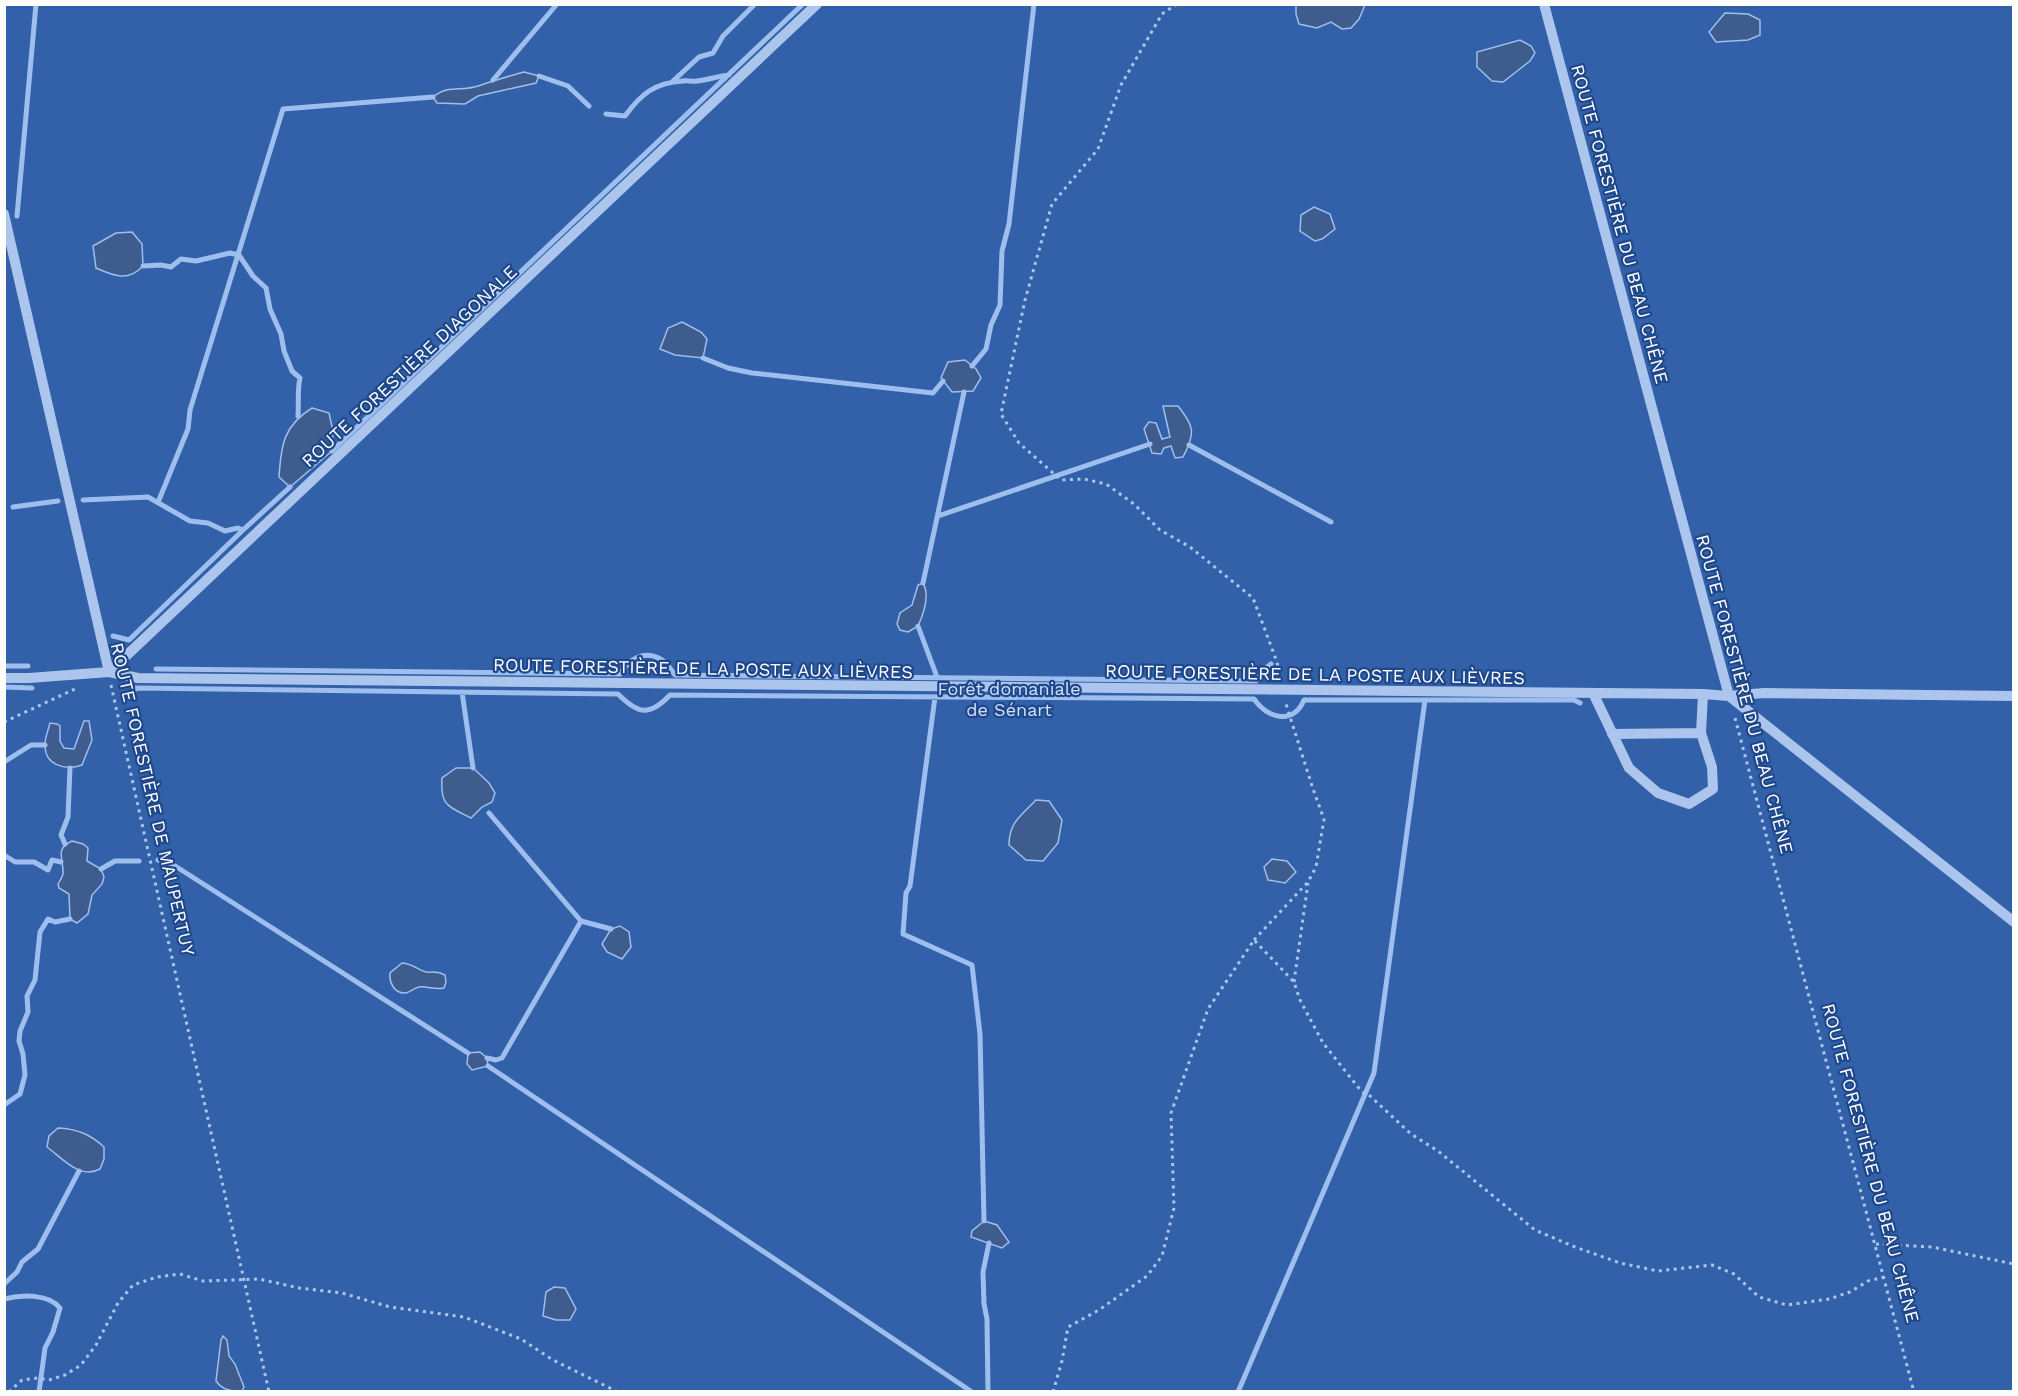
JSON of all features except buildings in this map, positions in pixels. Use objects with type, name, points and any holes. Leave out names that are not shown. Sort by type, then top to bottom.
[{"type":"street","name":"ROUTE FORESTIÈRE DIAGONALE","points":[[109,672],[817,4]]},
{"type":"street","name":"ROUTE FORESTIÈRE DU BEAU CHÊNE","points":[[1544,4],[1729,696]]},
{"type":"street","name":"ROUTE FORESTIÈRE DE MAUPERTUY","points":[[4,214],[109,672]]},
{"type":"street","name":"ROUTE FORESTIÈRE DE LA POSTE AUX LIÈVRES","points":[[4,678],[109,672],[138,678],[1729,696],[1764,693],[2013,696]]},
{"type":"street","points":[[1593,693],[1629,768],[1658,793],[1689,804],[1713,789],[1712,768],[1701,733],[1703,694]]},
{"type":"street","points":[[1729,696],[2013,922]]},
{"type":"street","points":[[1612,734],[1701,733]]},
{"type":"path","points":[[1053,1392],[1068,1327],[1099,1310],[1147,1276],[1162,1256],[1174,1208],[1171,1113],[1208,1009],[1254,940],[1308,882],[1316,867],[1324,819],[1282,690],[1277,662],[1253,598],[1190,547],[1160,530],[1134,504],[1106,484],[1084,479],[1061,480],[1019,443],[1001,414],[1025,300],[1052,204],[1098,149],[1121,84],[1162,14],[1177,4]]},
{"type":"path","name":"ROUTE FORESTIÈRE DE MAUPERTUY","points":[[109,672],[269,1392]]},
{"type":"path","points":[[4,722],[79,687]]},
{"type":"path","name":"ROUTE FORESTIÈRE DU BEAU CHÊNE","points":[[1729,696],[1914,1392]]},
{"type":"path","points":[[1294,982],[1308,882]]},
{"type":"path","points":[[1254,940],[1294,982],[1300,1000],[1323,1043],[1362,1092],[1369,1095],[1411,1134],[1438,1150],[1535,1230],[1620,1263],[1658,1271],[1712,1265],[1734,1274],[1759,1297],[1787,1305],[1829,1299],[1850,1292],[1868,1281],[1884,1277]]},
{"type":"path","points":[[1876,1244],[1932,1247],[2013,1264]]},
{"type":"path","points":[[9,1392],[22,1380],[38,1378],[48,1380],[65,1375],[81,1365],[96,1346],[118,1303],[133,1285],[157,1277],[180,1274],[203,1281],[259,1279],[299,1288],[342,1293],[390,1307],[464,1317],[521,1339],[553,1360],[618,1392]]},
{"type":"green space","name":"Forêt domaniale de Sénart","points":[[5,5],[2013,5],[2013,1391],[5,1392]]},
{"type":"shaded area","points":[[1296,4],[1365,5],[1359,19],[1351,28],[1342,29],[1331,22],[1317,28],[1299,24]]},
{"type":"shaded area","points":[[1725,13],[1748,14],[1760,20],[1760,35],[1748,40],[1716,42],[1709,32]]},
{"type":"shaded area","points":[[1520,40],[1531,46],[1535,53],[1530,61],[1503,82],[1492,81],[1477,67],[1477,52]]},
{"type":"shaded area","points":[[524,72],[539,76],[536,83],[478,96],[465,104],[437,103],[433,97],[450,89],[472,88]]},
{"type":"shaded area","points":[[1314,207],[1330,214],[1335,229],[1322,239],[1315,241],[1300,231],[1301,215]]},
{"type":"shaded area","points":[[132,232],[142,244],[143,266],[126,276],[115,275],[96,268],[93,246],[116,233]]},
{"type":"shaded area","points":[[682,322],[701,332],[707,339],[703,358],[675,355],[660,349],[668,328]]},
{"type":"shaded area","points":[[965,360],[976,369],[981,378],[973,391],[952,392],[941,378],[948,362]]},
{"type":"shaded area","points":[[1163,406],[1178,406],[1190,425],[1190,441],[1183,457],[1175,458],[1171,446],[1164,448],[1161,454],[1152,453],[1144,429],[1149,422],[1156,423],[1162,439],[1170,437]]},
{"type":"shaded area","points":[[312,408],[329,413],[333,431],[332,451],[290,487],[279,477],[285,438],[295,422]]},
{"type":"shaded area","points":[[923,583],[926,599],[918,626],[908,632],[900,630],[897,624],[900,613],[912,605],[918,585]]},
{"type":"shaded area","points":[[84,721],[89,721],[92,740],[82,765],[64,767],[53,763],[46,754],[45,747],[50,723],[60,726],[60,741],[64,748],[74,749]]},
{"type":"shaded area","points":[[456,768],[473,768],[489,783],[495,793],[492,802],[482,807],[471,818],[447,804],[442,794],[442,778]]},
{"type":"shaded area","points":[[1036,800],[1049,801],[1062,820],[1058,843],[1043,861],[1026,860],[1009,845],[1014,825]]},
{"type":"shaded area","points":[[72,841],[88,848],[87,861],[101,869],[104,877],[102,884],[92,895],[88,914],[77,923],[70,919],[69,894],[59,888],[58,884],[63,873],[62,850]]},
{"type":"shaded area","points":[[1272,859],[1287,861],[1296,872],[1285,883],[1268,880],[1264,867]]},
{"type":"shaded area","points":[[620,926],[629,932],[631,947],[622,959],[607,952],[602,944],[611,929]]},
{"type":"shaded area","points":[[402,963],[426,972],[445,975],[444,988],[419,987],[406,993],[398,992],[391,984],[390,973]]},
{"type":"shaded area","points":[[480,1052],[487,1058],[488,1066],[472,1070],[467,1064],[468,1053]]},
{"type":"shaded area","points":[[58,1128],[83,1133],[104,1147],[104,1159],[100,1169],[93,1172],[78,1170],[47,1147],[49,1136]]},
{"type":"shaded area","points":[[984,1221],[997,1225],[1009,1242],[1002,1248],[971,1237],[972,1231]]},
{"type":"shaded area","points":[[554,1287],[565,1288],[576,1309],[570,1320],[556,1320],[543,1316],[546,1292]]},
{"type":"shaded area","points":[[223,1336],[227,1340],[229,1356],[235,1364],[244,1387],[242,1391],[228,1390],[216,1381]]},
{"type":"waterway","points":[[17,216],[36,4]]},
{"type":"waterway","points":[[493,80],[557,4]]},
{"type":"waterway","points":[[673,81],[699,57],[713,53],[723,36],[755,4]]},
{"type":"waterway","points":[[332,451],[803,4]]},
{"type":"waterway","points":[[972,366],[986,349],[991,325],[1000,305],[1002,251],[1009,224],[1034,4]]},
{"type":"waterway","points":[[606,114],[625,116],[649,91],[664,84],[729,75]]},
{"type":"waterway","points":[[539,76],[568,86],[589,106]]},
{"type":"waterway","points":[[159,500],[188,429],[190,410],[283,109],[433,97]]},
{"type":"waterway","points":[[143,266],[171,267],[181,259],[196,261],[230,253],[239,255],[253,276],[266,288],[270,309],[281,334],[284,351],[292,371],[300,378],[298,416]]},
{"type":"waterway","points":[[703,358],[728,368],[752,373],[933,393],[943,381]]},
{"type":"waterway","points":[[923,583],[964,392]]},
{"type":"waterway","points":[[938,516],[1150,444]]},
{"type":"waterway","points":[[1189,445],[1331,522]]},
{"type":"waterway","points":[[113,636],[129,640],[290,487]]},
{"type":"waterway","points":[[83,500],[148,497],[190,521],[208,523],[225,531],[238,528],[243,530]]},
{"type":"waterway","points":[[13,507],[58,501]]},
{"type":"waterway","points":[[918,626],[937,677]]},
{"type":"waterway","points":[[156,669],[620,674],[632,660],[649,655],[664,661],[675,675],[1256,681],[1262,671],[1271,664]]},
{"type":"waterway","points":[[4,666],[28,666]]},
{"type":"waterway","points":[[4,687],[32,688]]},
{"type":"waterway","points":[[128,699],[136,688],[618,694],[632,706],[644,710],[656,707],[670,695],[1254,699],[1266,711],[1280,716],[1293,713],[1304,700],[1574,700],[1580,703]]},
{"type":"waterway","points":[[462,692],[473,768]]},
{"type":"waterway","points":[[935,697],[910,886],[906,893],[903,934],[972,965],[980,1034],[984,1221]]},
{"type":"waterway","points":[[1238,1392],[1374,1073],[1425,700]]},
{"type":"waterway","points":[[4,762],[31,745],[45,745]]},
{"type":"waterway","points":[[65,844],[61,835],[68,817],[70,768]]},
{"type":"waterway","points":[[489,813],[581,921],[611,929]]},
{"type":"waterway","points":[[4,855],[15,862],[34,862],[48,870],[52,860],[61,862]]},
{"type":"waterway","points":[[158,860],[172,864],[468,1053]]},
{"type":"waterway","points":[[101,869],[115,861],[139,861]]},
{"type":"waterway","points":[[4,1105],[20,1094],[25,1075],[19,1041],[20,1031],[28,1012],[27,996],[35,980],[40,932],[48,919],[55,922],[70,919]]},
{"type":"waterway","points":[[487,1058],[496,1060],[502,1058],[581,921]]},
{"type":"waterway","points":[[488,1066],[972,1392]]},
{"type":"waterway","points":[[4,1284],[17,1272],[22,1262],[38,1249],[79,1171]]},
{"type":"waterway","points":[[988,1392],[987,1319],[983,1272],[989,1243]]},
{"type":"waterway","points":[[4,1299],[34,1296],[49,1300],[60,1308],[53,1332],[45,1348],[39,1392]]}]
